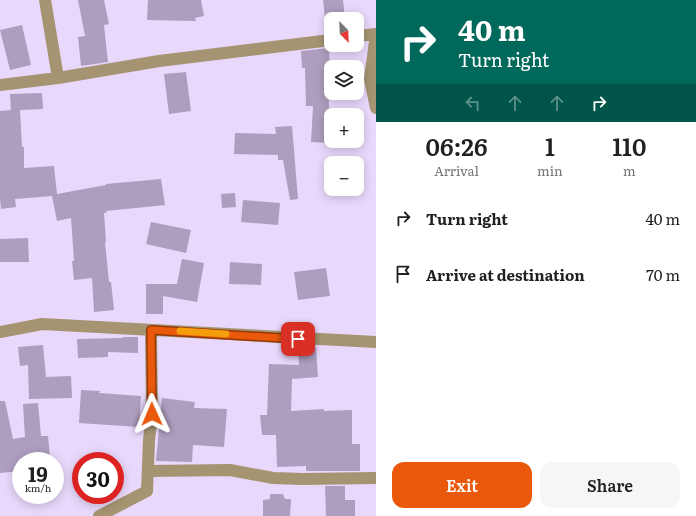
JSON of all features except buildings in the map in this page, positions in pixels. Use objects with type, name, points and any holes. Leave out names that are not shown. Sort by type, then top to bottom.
[{"type":"street","points":[[45,0],[58,78]]},
{"type":"street","points":[[364,35],[376,34],[370,79],[376,108]]},
{"type":"street","points":[[0,85],[58,78],[159,61],[324,41]]},
{"type":"street","points":[[0,332],[42,324],[376,342]]},
{"type":"street","points":[[99,516],[147,491],[149,440],[152,414],[151,330]]},
{"type":"street","points":[[148,472],[230,470],[273,478],[376,478]]},
{"type":"slow traffic","points":[[180,331],[226,334]]},
{"type":"route","points":[[152,414],[151,330],[298,339]]}]
